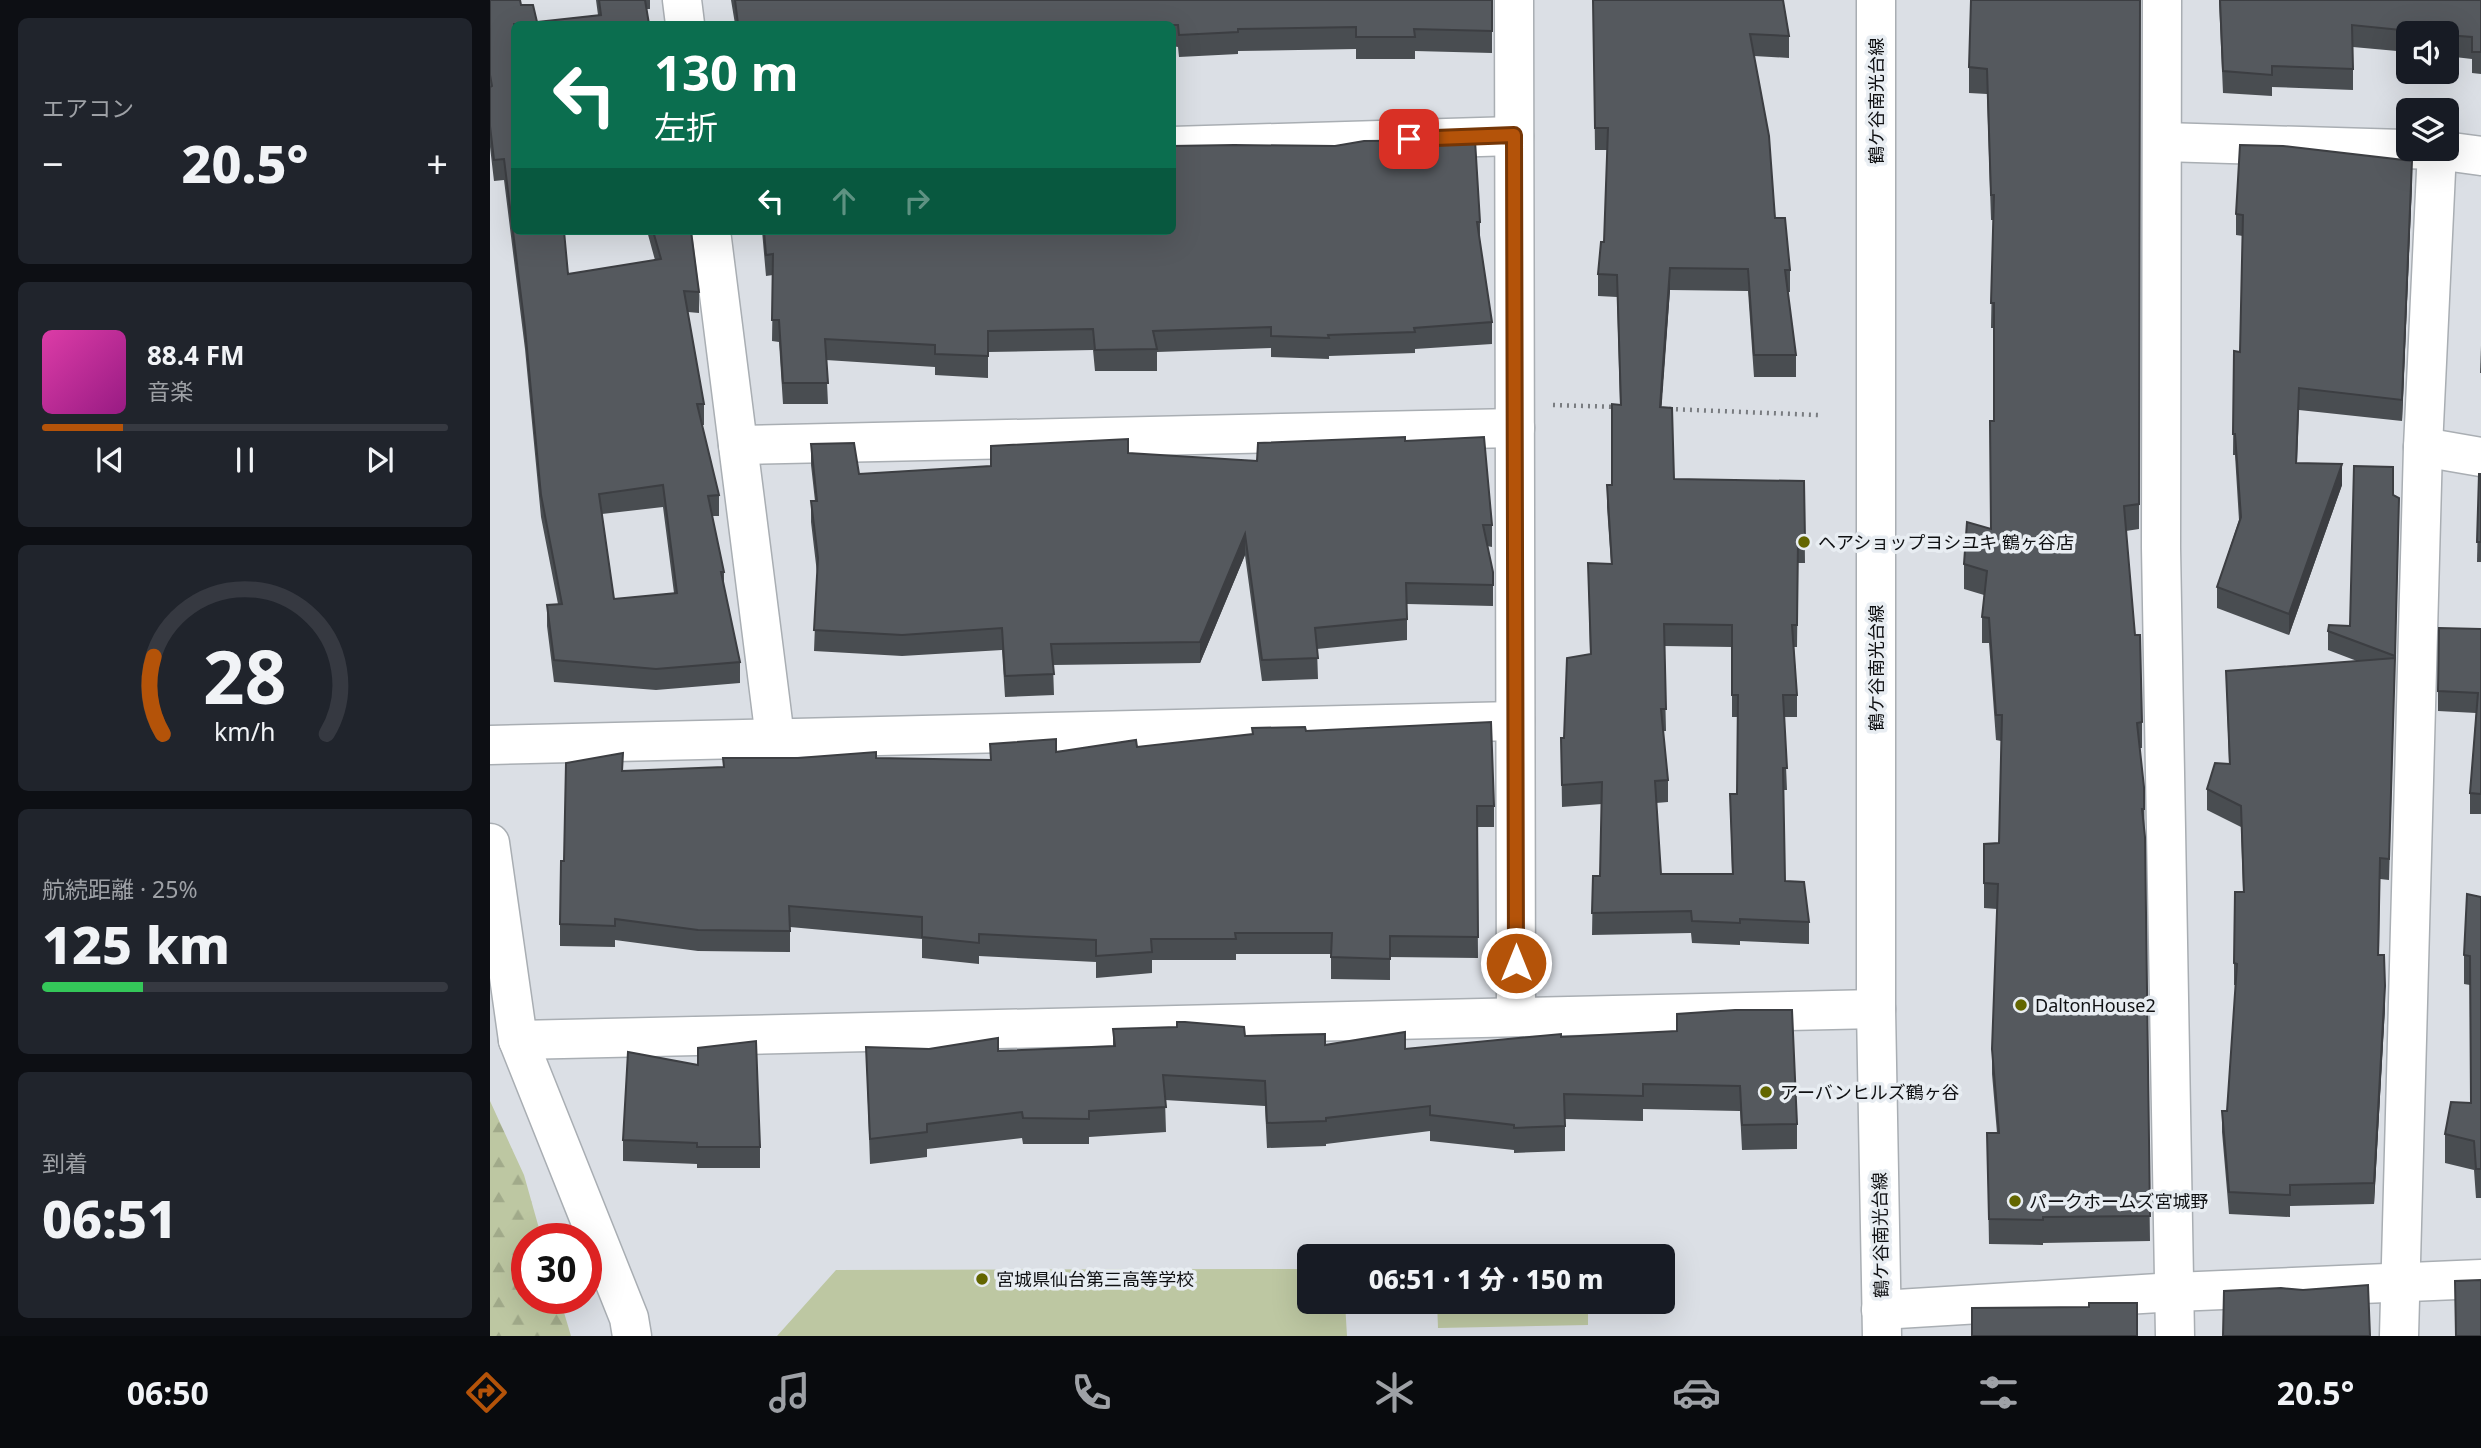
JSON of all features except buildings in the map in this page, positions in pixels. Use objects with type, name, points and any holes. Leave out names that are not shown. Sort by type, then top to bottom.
[{"type":"street","points":[[682,0],[685,21]]},
{"type":"street","points":[[1514,0],[1516,1017]]},
{"type":"street","name":"鶴ケ谷南光台線","points":[[1876,0],[1876,1009],[1882,1323]]},
{"type":"street","points":[[2162,0],[2161,548],[2175,1336]]},
{"type":"street","points":[[1176,146],[1514,135]]},
{"type":"street","points":[[2163,142],[2396,149]]},
{"type":"street","points":[[2459,153],[2481,156]]},
{"type":"street","points":[[2399,1336],[2423,447],[2436,161]]},
{"type":"street","points":[[712,235],[775,738]]},
{"type":"street","points":[[738,445],[1514,416]]},
{"type":"street","points":[[2423,447],[2481,457]]},
{"type":"street","points":[[490,745],[1515,721]]},
{"type":"street","points":[[490,843],[518,1040],[629,1318],[632,1336]]},
{"type":"street","points":[[518,1040],[1876,1009]]},
{"type":"street","points":[[1882,1323],[2175,1292],[2481,1279]]},
{"type":"path","points":[[1514,416],[1625,407]]},
{"type":"path","points":[[1666,409],[1818,415]]},
{"type":"green space","points":[[490,1101],[524,1175],[538,1223],[511,1223],[511,1314],[564,1314],[571,1336],[490,1336]]},
{"type":"green space","points":[[1297,1269],[1297,1314],[1346,1314],[1347,1336],[777,1336],[836,1270]]},
{"type":"green space","points":[[1437,1314],[1588,1314],[1588,1325],[1438,1328]]},
{"type":"place","name":"ヘアショップヨシユキ 鶴ヶ谷店","points":[[1804,542]]},
{"type":"place","name":"DaltonHouse2","points":[[2021,1005]]},
{"type":"place","name":"アーバンヒルズ鶴ヶ谷","points":[[1766,1092]]},
{"type":"place","name":"パークホームズ宮城野","points":[[2015,1201]]},
{"type":"place","name":"宮城県仙台第三高等学校","points":[[982,1279]]},
{"type":"route","points":[[1409,139],[1514,135],[1516,963]]}]
